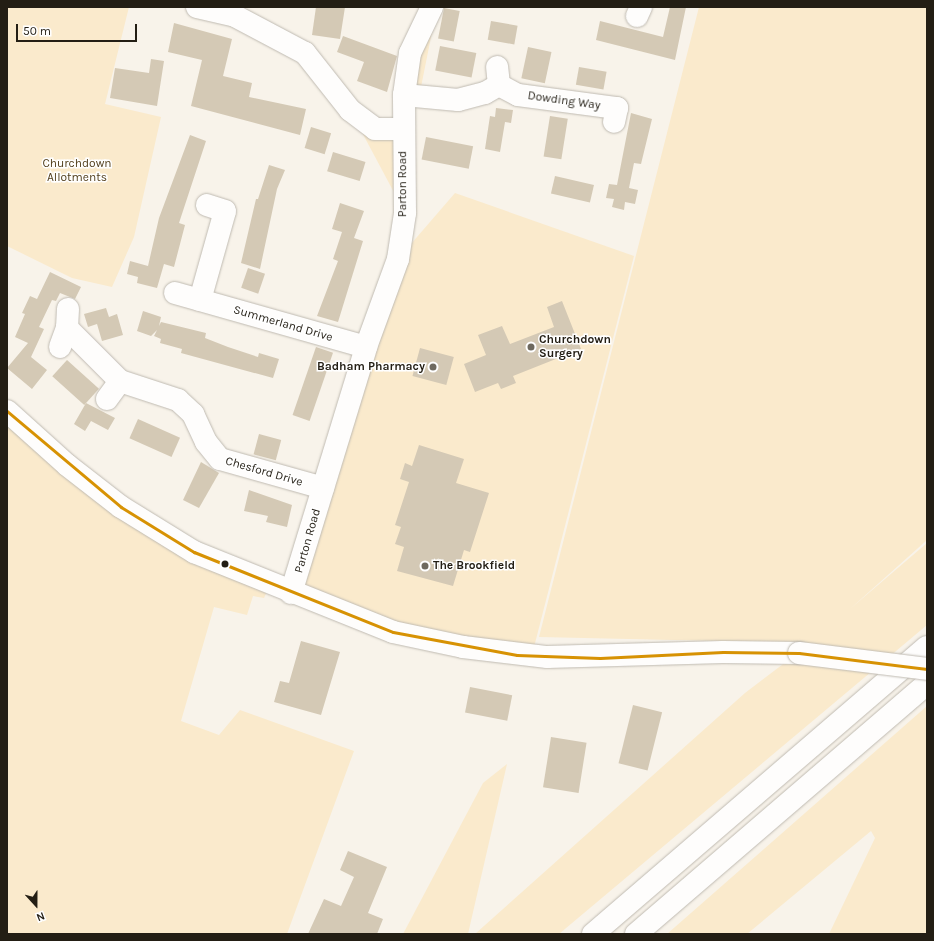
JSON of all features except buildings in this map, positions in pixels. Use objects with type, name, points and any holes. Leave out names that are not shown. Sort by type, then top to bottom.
[{"type":"main road","points":[[197,7],[235,16],[305,53],[350,110],[375,129],[402,129]]},
{"type":"main road","name":"Parton Road","points":[[291,593],[366,347],[398,259],[405,213],[402,129],[404,95],[410,53],[432,7]]},
{"type":"main road","name":"Dowding Way","points":[[404,95],[458,100],[485,93],[498,76],[518,95],[617,108],[614,122]]},
{"type":"main road","points":[[200,300],[225,211],[207,206]]},
{"type":"main road","name":"Summerland Drive","points":[[175,293],[366,347]]},
{"type":"main road","name":"Chesford Drive","points":[[65,328],[120,381],[178,400],[193,414],[206,442],[220,459],[323,488]]},
{"type":"main road","points":[[107,399],[120,381]]},
{"type":"main road","points":[[7,411],[122,507],[194,552],[291,593],[393,632],[517,655],[600,658],[724,652],[799,653],[927,669]]},
{"type":"main road","points":[[593,934],[927,647]]},
{"type":"main road","points":[[636,934],[927,684]]},
{"type":"green space","name":"Churchdown Allotments","points":[[7,7],[129,7],[105,104],[161,117],[134,237],[112,287],[72,278],[7,246]]},
{"type":"green space","points":[[437,7],[419,97],[410,53]]},
{"type":"green space","points":[[699,7],[927,7],[927,540],[850,609],[927,543],[927,625],[559,934],[475,934],[745,693],[811,643],[539,637]]},
{"type":"green space","points":[[350,110],[402,129],[405,213]]},
{"type":"green space","points":[[455,193],[634,256],[532,655],[517,655],[291,593],[398,259]]},
{"type":"green space","points":[[7,411],[67,465],[270,585],[264,598],[253,596],[247,615],[214,607],[181,721],[219,735],[240,710],[354,751],[287,934],[7,934]]},
{"type":"green space","points":[[927,706],[927,934],[829,934],[875,838],[871,831],[747,934],[667,934]]},
{"type":"green space","points":[[507,764],[468,934],[403,934],[483,783]]},
{"type":"transit line","points":[[7,411],[121,507],[194,552],[393,632],[517,655],[600,658],[723,652],[799,653],[927,669]]},
{"type":"place","name":"Churchdown Surgery","points":[[531,347]]},
{"type":"place","name":"Badham Pharmacy","points":[[433,367]]},
{"type":"place","name":"The Brookfield","points":[[425,566]]}]
